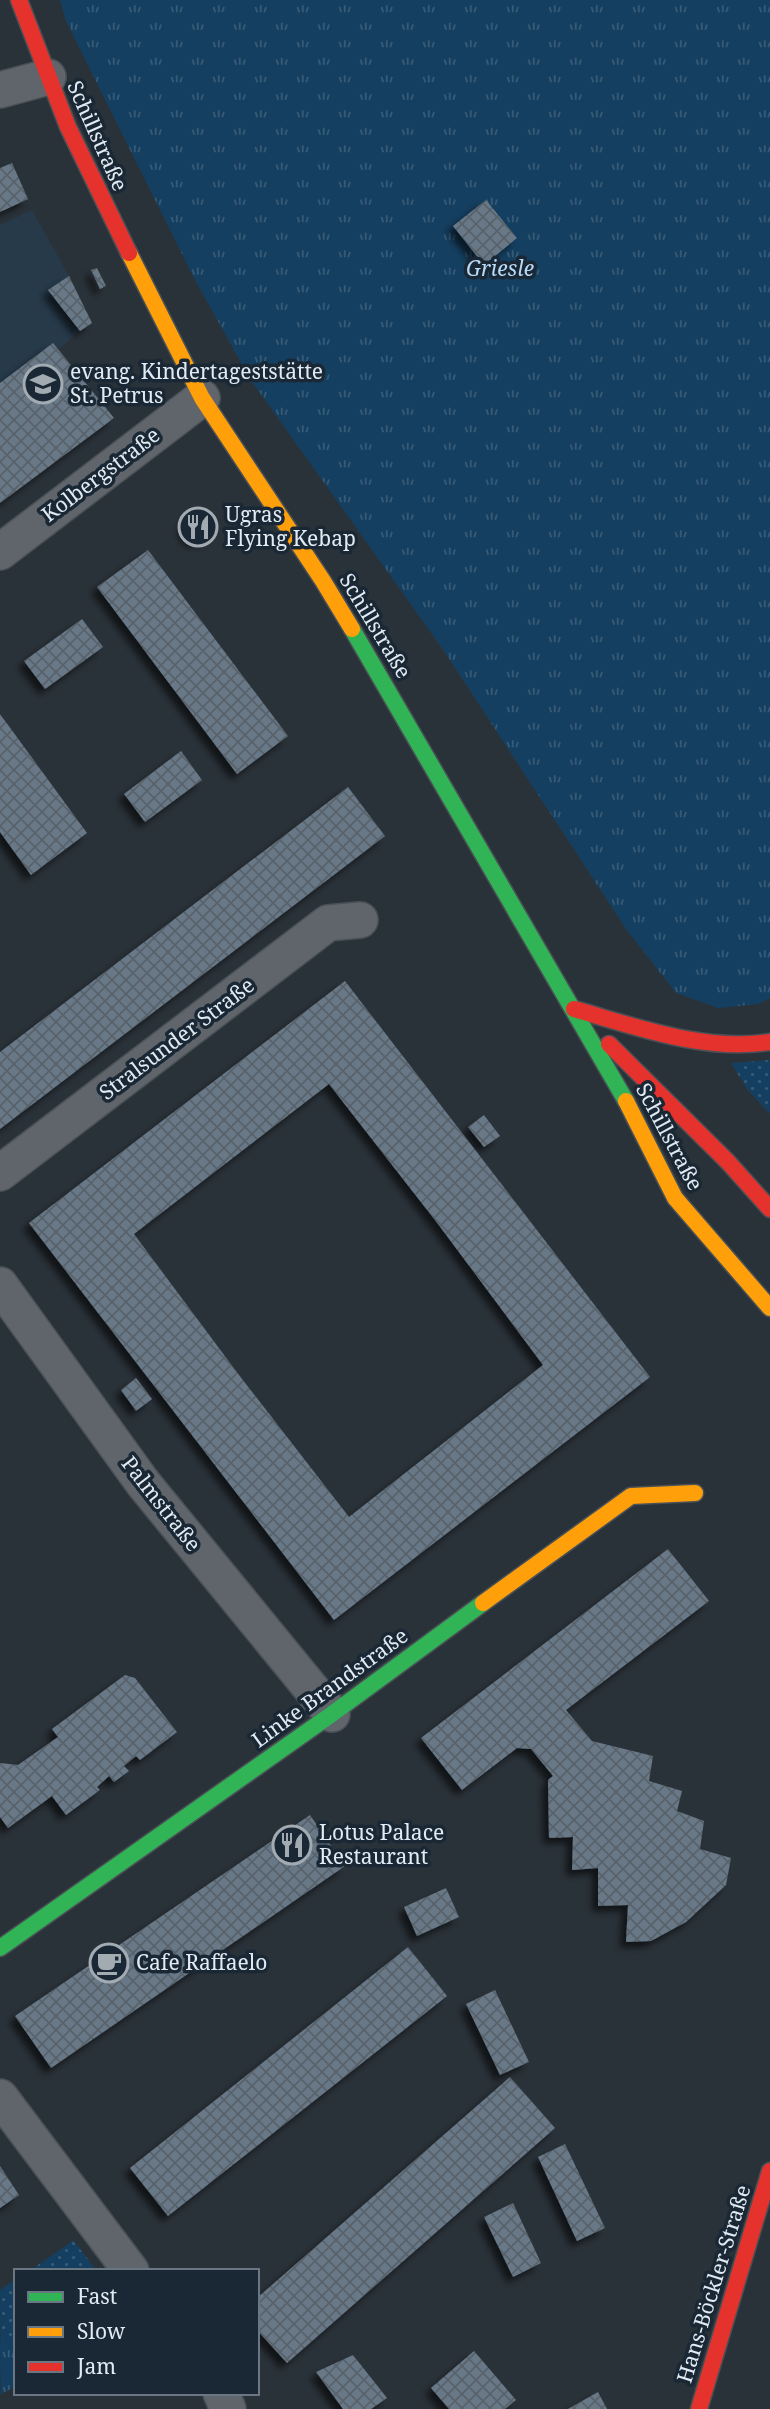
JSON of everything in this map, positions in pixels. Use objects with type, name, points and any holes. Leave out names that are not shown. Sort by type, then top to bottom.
[{"type":"street","name":"Schillstraße","points":[[19,0],[83,159],[202,398],[330,592],[393,697],[619,1088],[674,1198],[770,1308]]},
{"type":"street","points":[[0,90],[48,77]]},
{"type":"street","name":"Kolbergstraße","points":[[0,552],[202,398]]},
{"type":"street","name":"Stralsunder Straße","points":[[0,1173],[328,923],[360,920]]},
{"type":"street","name":"Schillstraße","points":[[572,1009],[728,1162],[770,1209]]},
{"type":"street","points":[[572,1009],[658,1032],[735,1046],[770,1042]]},
{"type":"street","name":"Palmstraße","points":[[0,1285],[143,1483],[332,1714]]},
{"type":"street","name":"Linke Brandstraße","points":[[0,1948],[332,1714],[631,1496],[695,1493]]},
{"type":"street","points":[[0,2097],[129,2269]]},
{"type":"street","name":"Hans-Böckler-Straße","points":[[699,2409],[770,2171]]},
{"type":"shaded area","name":"evang. Kindertageststätte St. Petrus","points":[[32,210],[69,276],[49,290],[80,331],[59,349],[0,503],[0,225]]},
{"type":"green space","name":"Griesle","points":[[60,0],[770,0],[770,998],[758,1004],[718,1008],[676,993],[626,929],[444,651],[250,379],[194,278],[66,21]]},
{"type":"green space","points":[[770,1060],[770,1114],[747,1089],[731,1063]]},
{"type":"green space","points":[[73,2240],[95,2269],[32,2269]]},
{"type":"green space","points":[[14,2280],[14,2387],[1,2394],[0,2290]]},
{"type":"green space","points":[[14,2334],[14,2387],[1,2394],[0,2342]]},
{"type":"building","points":[[12,163],[28,199],[0,212],[0,168]]},
{"type":"building","points":[[486,200],[517,238],[484,265],[453,226]]},
{"type":"building","points":[[97,268],[106,286],[100,289],[91,270]]},
{"type":"building","points":[[69,276],[92,323],[80,331],[48,290]]},
{"type":"building","points":[[53,343],[114,418],[0,503],[0,383]]},
{"type":"building","name":"Ugras Flying Kebap","points":[[198,513],[208,517],[212,527],[208,537],[198,541],[188,537],[184,527],[188,517]]},
{"type":"building","points":[[148,550],[288,736],[237,774],[97,587]]},
{"type":"building","points":[[82,619],[103,647],[45,689],[24,661]]},
{"type":"building","points":[[0,714],[87,833],[31,875],[0,832]]},
{"type":"building","points":[[181,751],[202,780],[145,822],[124,794]]},
{"type":"building","points":[[348,787],[385,836],[0,1129],[0,1052]]},
{"type":"building","points":[[345,981],[650,1377],[334,1620],[29,1223]],"holes":[[[329,1084],[543,1365],[349,1517],[134,1234]]]},
{"type":"building","points":[[484,1115],[500,1136],[484,1147],[468,1127]]},
{"type":"building","points":[[136,1378],[152,1399],[136,1411],[121,1390]]},
{"type":"building","points":[[668,1549],[709,1601],[566,1710],[592,1741],[653,1756],[649,1781],[682,1791],[677,1811],[704,1821],[700,1849],[731,1858],[726,1885],[686,1922],[651,1941],[626,1942],[628,1905],[598,1906],[598,1868],[572,1870],[573,1837],[549,1838],[548,1780],[553,1776],[531,1749],[517,1748],[462,1790],[421,1738]]},
{"type":"building","points":[[125,1675],[135,1678],[177,1732],[140,1760],[136,1756],[124,1766],[129,1771],[114,1782],[109,1776],[97,1787],[100,1790],[66,1815],[52,1796],[8,1828],[0,1817],[0,1763],[18,1765],[58,1737],[52,1729]]},
{"type":"building","points":[[310,1815],[345,1866],[51,2068],[15,2016]]},
{"type":"building","points":[[446,1888],[459,1917],[417,1936],[404,1907]]},
{"type":"building","points":[[408,1947],[447,1996],[168,2216],[130,2168]]},
{"type":"building","points":[[495,1990],[529,2062],[500,2075],[466,2004]]},
{"type":"building","points":[[510,2077],[555,2128],[287,2363],[259,2332],[259,2296]]},
{"type":"building","points":[[565,2144],[605,2228],[577,2241],[538,2157]]},
{"type":"building","points":[[0,2166],[19,2195],[0,2208]]},
{"type":"building","points":[[513,2203],[541,2263],[513,2277],[484,2217]]},
{"type":"building","points":[[474,2351],[516,2400],[505,2409],[449,2409],[431,2388]]},
{"type":"building","points":[[353,2355],[387,2398],[371,2409],[343,2409],[316,2372]]},
{"type":"building","points":[[598,2392],[607,2409],[568,2409]]},
{"type":"traffic: fast","points":[[352,629],[626,1101]]},
{"type":"traffic: fast","points":[[0,1948],[332,1714],[483,1603]]},
{"type":"traffic: slow","points":[[129,253],[202,398],[352,629]]},
{"type":"traffic: slow","points":[[626,1101],[675,1198],[770,1308]]},
{"type":"traffic: slow","points":[[483,1603],[631,1496],[695,1493]]},
{"type":"traffic: jam","points":[[19,0],[68,127],[129,253]]},
{"type":"traffic: jam","points":[[574,1009],[696,1041],[720,1044],[770,1042]]},
{"type":"traffic: jam","points":[[609,1044],[728,1162],[770,1209]]},
{"type":"traffic: jam","points":[[699,2409],[770,2171]]},
{"type":"place","name":"evang. Kindertageststätte St. Petrus","points":[[43,384]]},
{"type":"place","name":"Ugras Flying Kebap","points":[[198,527]]},
{"type":"place","name":"Lotus Palace Restaurant","points":[[292,1845]]},
{"type":"place","name":"Cafe Raffaelo","points":[[109,1963]]}]
